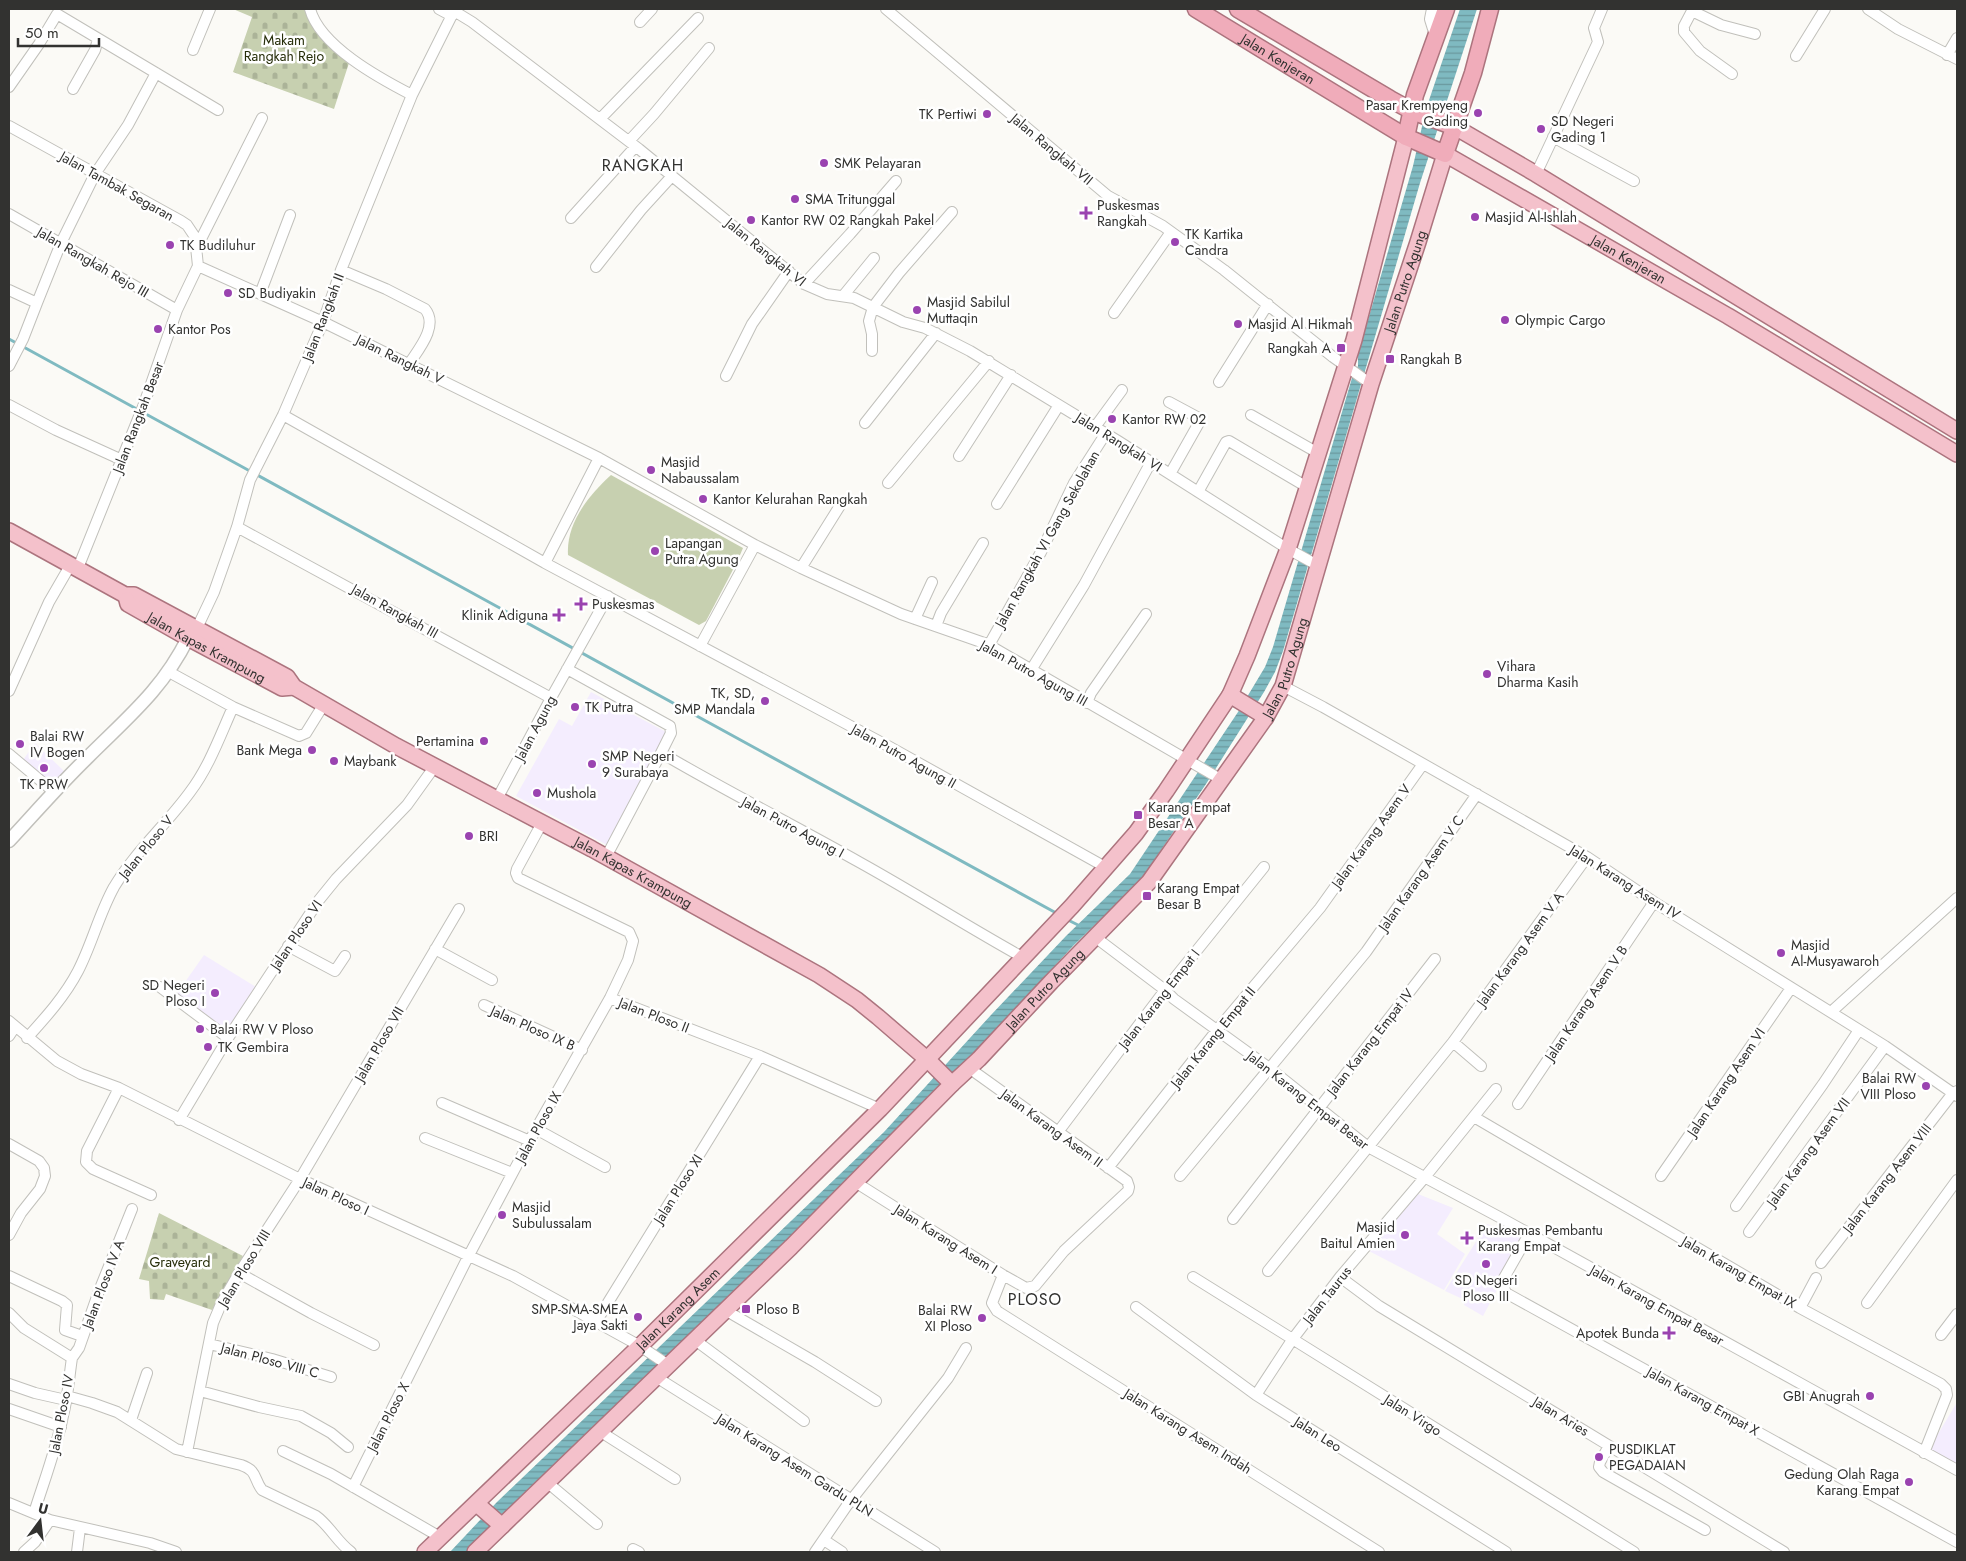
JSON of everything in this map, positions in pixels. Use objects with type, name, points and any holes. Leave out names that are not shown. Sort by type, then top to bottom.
[{"type":"highway","name":"Jalan Kenjeran","points":[[1196,9],[1409,138],[1441,152]]},
{"type":"highway","name":"Jalan Kenjeran","points":[[1240,9],[1390,99],[1451,126]]},
{"type":"highway","points":[[1409,138],[1416,112],[1416,95],[1446,9]]},
{"type":"highway","points":[[1441,152],[1472,73],[1491,12]]},
{"type":"main road","points":[[1434,9],[1432,19],[1437,35]]},
{"type":"main road","name":"Jalan Kenjeran","points":[[1451,126],[1536,174],[1956,430]]},
{"type":"main road","points":[[928,1060],[1107,868],[1136,833],[1233,697],[1247,656],[1292,552],[1307,487],[1349,369],[1409,138]]},
{"type":"main road","name":"Jalan Kenjeran","points":[[1441,152],[1728,316],[1952,451]]},
{"type":"main road","name":"Jalan Putro Agung","points":[[951,1082],[969,1068],[1149,882],[1282,686],[1368,382],[1418,242],[1441,152]]},
{"type":"main road","points":[[1952,451],[1956,430]]},
{"type":"main road","name":"Jalan Kapas Krampung","points":[[9,531],[125,595],[128,604],[192,633],[282,688],[294,688],[324,704],[825,978],[864,1005],[951,1082]]},
{"type":"main road","points":[[1233,697],[1261,715]]},
{"type":"main road","name":"Jalan Karang Asem","points":[[425,1552],[478,1504],[642,1347],[928,1060]]},
{"type":"main road","points":[[475,1552],[656,1377],[666,1364],[695,1340],[855,1182],[951,1082]]},
{"type":"main road","points":[[478,1504],[501,1526]]},
{"type":"street","points":[[193,50],[210,9]]},
{"type":"street","points":[[310,9],[313,19],[352,60],[412,96]]},
{"type":"street","name":"Jalan Rangkah VI","points":[[439,9],[454,12],[472,22],[632,144],[804,284],[827,294],[854,298],[903,322],[936,333],[989,361],[1292,552],[1316,564]]},
{"type":"street","points":[[640,22],[652,9]]},
{"type":"street","name":"Jalan Rangkah VII","points":[[886,9],[1108,196],[1171,232],[1224,270],[1368,382]]},
{"type":"street","points":[[1536,174],[1598,42],[1594,28],[1602,9]]},
{"type":"street","points":[[1796,56],[1825,9]]},
{"type":"street","points":[[1868,9],[1898,29],[1952,57],[1957,38]]},
{"type":"street","points":[[1732,74],[1700,52],[1684,32],[1684,26],[1692,10],[1721,25],[1756,34]]},
{"type":"street","name":"Jalan Rangkah II","points":[[192,633],[214,592],[238,527],[255,468],[282,415],[323,322],[341,270],[412,96],[454,12]]},
{"type":"street","points":[[9,87],[57,14],[218,110]]},
{"type":"street","points":[[600,119],[698,18]]},
{"type":"street","points":[[73,89],[95,50],[98,39]]},
{"type":"street","points":[[572,218],[709,48]]},
{"type":"street","points":[[9,366],[21,344],[61,242],[95,174],[128,125],[156,73]]},
{"type":"street","points":[[197,247],[262,118]]},
{"type":"street","name":"Jalan Tambak Segaran","points":[[9,126],[181,221],[192,232],[197,247],[198,266]]},
{"type":"street","points":[[1553,138],[1634,181]]},
{"type":"street","points":[[596,267],[641,210],[672,176]]},
{"type":"street","points":[[804,284],[896,181]]},
{"type":"street","points":[[872,351],[872,334],[869,321],[873,307],[898,273],[952,212]]},
{"type":"street","name":"Jalan Rangkah Rejo III","points":[[9,214],[177,310]]},
{"type":"street","points":[[260,294],[290,215]]},
{"type":"street","points":[[1114,313],[1171,232]]},
{"type":"street","points":[[843,296],[874,258]]},
{"type":"street","name":"Jalan Rangkah V","points":[[198,266],[323,322],[599,458],[755,545]]},
{"type":"street","name":"Jalan Rangkah Besar","points":[[9,691],[49,602],[74,566],[122,460],[177,310],[198,266]]},
{"type":"street","points":[[341,270],[386,289],[425,309],[428,313],[429,326],[427,333],[409,364]]},
{"type":"street","points":[[726,376],[752,324],[789,271]]},
{"type":"street","points":[[9,290],[37,303]]},
{"type":"street","points":[[1219,382],[1268,304]]},
{"type":"street","points":[[865,423],[936,333]]},
{"type":"street","points":[[888,483],[989,361]]},
{"type":"street","points":[[960,456],[1012,375]]},
{"type":"street","points":[[1095,427],[1122,390]]},
{"type":"street","points":[[1170,402],[1197,417],[1200,421],[1170,474]]},
{"type":"street","points":[[9,405],[56,430],[122,460]]},
{"type":"street","points":[[997,504],[1059,405]]},
{"type":"street","points":[[282,415],[545,563],[599,458]]},
{"type":"street","points":[[1251,415],[1318,453]]},
{"type":"street","name":"Jalan Rangkah VI Gang Sekolahan","points":[[989,645],[1041,552],[1074,483],[1106,433]]},
{"type":"street","points":[[1198,492],[1226,442],[1229,441],[1307,487]]},
{"type":"street","points":[[1031,670],[1084,585],[1151,462]]},
{"type":"street","points":[[801,568],[841,504]]},
{"type":"street","name":"Jalan Rangkah III","points":[[238,527],[432,631],[551,698]]},
{"type":"street","points":[[936,626],[941,613],[983,542]]},
{"type":"street","points":[[700,646],[755,545]]},
{"type":"street","name":"Jalan Putro Agung III","points":[[755,545],[801,568],[915,619],[989,645],[1220,779]]},
{"type":"street","name":"Jalan Putro Agung II","points":[[545,563],[888,746],[1107,868]]},
{"type":"street","points":[[915,619],[932,582]]},
{"type":"street","name":"Jalan Agung","points":[[497,799],[608,596]]},
{"type":"street","points":[[1087,703],[1091,693],[1146,614]]},
{"type":"street","points":[[9,841],[88,757],[136,711],[169,672],[192,633]]},
{"type":"street","points":[[568,669],[670,726],[671,733],[606,857]]},
{"type":"street","points":[[169,672],[233,707],[271,725],[302,736],[306,733],[324,704]]},
{"type":"street","name":"Jalan Karang Asem IV","points":[[1282,686],[1323,707],[1587,857],[1654,902],[1734,950],[1956,1093]]},
{"type":"street","name":"Jalan Ploso V","points":[[27,1038],[60,1001],[73,980],[105,904],[124,873],[144,846],[186,798],[202,775],[233,707]]},
{"type":"street","points":[[9,754],[54,792]]},
{"type":"street","name":"Jalan Putro Agung I","points":[[660,755],[670,758],[860,863],[1024,958]]},
{"type":"street","name":"Jalan Karang Asem V","points":[[1320,908],[1423,764]]},
{"type":"street","name":"Jalan Ploso VI","points":[[179,1120],[228,1038],[288,946],[328,890],[407,805],[435,766]]},
{"type":"street","name":"Jalan Karang Asem V C","points":[[1180,1176],[1268,1067],[1366,952],[1478,794]]},
{"type":"street","name":"Jalan Ploso II","points":[[542,823],[517,869],[518,878],[626,930],[633,937],[631,951],[610,998],[760,1056],[880,1109]]},
{"type":"street","name":"Jalan Karang Asem V A","points":[[1268,1271],[1453,1042],[1587,857]]},
{"type":"street","name":"Jalan Karang Empat I","points":[[1058,1132],[1165,990],[1264,867]]},
{"type":"street","points":[[1831,1012],[1957,898]]},
{"type":"street","name":"Jalan Karang Asem V B","points":[[1518,1104],[1654,902]]},
{"type":"street","name":"Jalan Karang Empat II","points":[[1108,1168],[1217,1030],[1320,908]]},
{"type":"street","name":"Jalan Ploso VII","points":[[300,1179],[459,909]]},
{"type":"street","name":"Jalan Karang Empat Besar","points":[[1096,937],[1268,1067],[1368,1147],[1957,1470]]},
{"type":"street","points":[[288,946],[335,971],[345,956]]},
{"type":"street","points":[[435,949],[492,980]]},
{"type":"street","name":"Jalan Karang Empat IV","points":[[1233,1219],[1435,959]]},
{"type":"street","points":[[160,987],[228,1038]]},
{"type":"street","name":"Jalan Karang Asem VI","points":[[1661,1176],[1791,988]]},
{"type":"street","name":"Jalan Ploso IX","points":[[468,1257],[536,1129],[610,998]]},
{"type":"street","name":"Jalan Ploso IX B","points":[[484,1006],[582,1050]]},
{"type":"street","points":[[9,1036],[12,1024]]},
{"type":"street","name":"Jalan Ploso I","points":[[12,1024],[57,1061],[81,1074],[119,1088],[179,1120],[300,1179],[513,1276],[642,1347],[666,1364]]},
{"type":"street","points":[[1736,1206],[1859,1030]]},
{"type":"street","points":[[1453,1042],[1473,1057],[1481,1066]]},
{"type":"street","name":"Jalan Karang Asem VII","points":[[1749,1232],[1885,1046]]},
{"type":"street","name":"Jalan Ploso XI","points":[[596,1322],[760,1056]]},
{"type":"street","name":"Jalan Karang Asem II","points":[[969,1068],[1127,1181],[1129,1187],[1128,1191],[1064,1251],[1035,1286],[1026,1288],[1003,1275]]},
{"type":"street","points":[[119,1088],[87,1151],[86,1162],[93,1169],[151,1196]]},
{"type":"street","name":"Jalan Taurus","points":[[1256,1395],[1292,1340],[1340,1277],[1425,1177],[1496,1089]]},
{"type":"street","name":"Jalan Karang Asem VIII","points":[[1821,1264],[1956,1093]]},
{"type":"street","points":[[442,1103],[530,1141]]},
{"type":"street","name":"Jalan Karang Empat IX","points":[[1474,1117],[1800,1308],[1940,1384],[1946,1389],[1947,1396],[1924,1453]]},
{"type":"street","points":[[536,1129],[605,1166]]},
{"type":"street","points":[[425,1138],[512,1174]]},
{"type":"street","points":[[9,1144],[39,1161],[44,1168],[45,1176],[40,1189],[21,1213],[9,1235]]},
{"type":"street","name":"Jalan Ploso VIII","points":[[187,1452],[208,1344],[216,1314],[239,1273],[300,1179]]},
{"type":"street","points":[[1867,1303],[1957,1180]]},
{"type":"street","name":"Jalan Karang Asem I","points":[[855,1182],[1003,1275],[992,1303],[997,1311]]},
{"type":"street","name":"Jalan Ploso IV A","points":[[72,1358],[79,1348],[132,1209]]},
{"type":"street","name":"Jalan Karang Empat X","points":[[1529,1234],[1504,1278],[1503,1285],[1506,1293],[1957,1542]]},
{"type":"street","name":"Jalan Ploso X","points":[[353,1487],[468,1257]]},
{"type":"street","points":[[239,1273],[310,1313],[374,1345]]},
{"type":"street","points":[[9,1276],[67,1305],[65,1330],[82,1336]]},
{"type":"street","name":"Jalan Virgo","points":[[1193,1277],[1634,1552]]},
{"type":"street","name":"Jalan Aries","points":[[1340,1277],[1379,1306],[1784,1552]]},
{"type":"street","points":[[1800,1308],[1816,1278]]},
{"type":"street","name":"Jalan Leo","points":[[1136,1307],[1256,1395],[1506,1552]]},
{"type":"street","points":[[725,1310],[815,1362],[876,1401]]},
{"type":"street","name":"Jalan Karang Asem Indah","points":[[997,1311],[1379,1552]]},
{"type":"street","points":[[1941,1335],[1957,1314]]},
{"type":"street","name":"Jalan Ploso IV","points":[[10,1317],[72,1358],[61,1427],[34,1513]]},
{"type":"street","points":[[695,1340],[804,1421]]},
{"type":"street","name":"Jalan Ploso VIII C","points":[[208,1344],[272,1359],[331,1377]]},
{"type":"street","points":[[815,1552],[851,1500],[948,1378],[966,1348]]},
{"type":"street","points":[[131,1420],[147,1373]]},
{"type":"street","name":"Jalan Karang Asem Gardu PLN","points":[[656,1377],[935,1552]]},
{"type":"street","points":[[9,1384],[36,1393],[108,1408],[131,1420],[166,1444],[187,1452],[250,1468],[262,1490],[316,1516],[324,1522],[340,1544],[350,1552]]},
{"type":"street","points":[[200,1391],[259,1407],[291,1412],[331,1432],[348,1447]]},
{"type":"street","points":[[9,1409],[61,1427]]},
{"type":"street","points":[[600,1432],[675,1479]]},
{"type":"street","points":[[1609,1446],[1600,1462],[1599,1467],[1603,1472],[1706,1530]]},
{"type":"street","points":[[283,1451],[353,1487],[440,1537]]},
{"type":"street","points":[[548,1483],[597,1524]]},
{"type":"street","points":[[9,1503],[50,1520],[150,1543],[176,1552]]},
{"type":"street","points":[[24,1552],[35,1542],[50,1520]]},
{"type":"street","points":[[77,1552],[80,1528]]},
{"type":"street","points":[[824,1540],[842,1552]]},
{"type":"shaded area","name":"SMP Negeri 9 Surabaya","points":[[591,692],[668,733],[607,845],[516,796],[559,719],[572,726]]},
{"type":"shaded area","name":"TK PRW","points":[[35,743],[66,773],[51,789],[21,763]]},
{"type":"shaded area","name":"SD Negeri Ploso I","points":[[204,955],[256,987],[224,1036],[173,999]]},
{"type":"shaded area","points":[[1418,1194],[1453,1208],[1437,1234],[1465,1254],[1444,1290],[1367,1250],[1406,1202]]},
{"type":"shaded area","name":"SD Negeri Ploso III","points":[[1487,1224],[1525,1237],[1483,1316],[1464,1305],[1465,1300],[1445,1291]]},
{"type":"shaded area","points":[[1957,1404],[1957,1464],[1929,1449]]},
{"type":"green space","name":"Makam Rangkah Rejo","points":[[233,9],[309,9],[349,63],[334,109],[233,72],[252,17]]},
{"type":"green space","name":"Lapangan Putra Agung","points":[[611,475],[743,548],[706,621],[699,625],[568,555],[568,543],[580,510]]},
{"type":"green space","name":"Graveyard","points":[[159,1213],[243,1256],[212,1310],[166,1294],[164,1300],[150,1299],[149,1281],[139,1279]]},
{"type":"water","points":[[1460,9],[1477,9],[1420,183],[1283,651],[1275,672],[1264,692],[1206,784],[1140,881],[1073,946],[985,1042],[805,1223],[693,1333],[654,1368],[629,1395],[485,1536],[466,1552],[450,1552],[497,1502],[884,1132],[1066,936],[1130,874],[1238,712],[1265,667],[1273,647],[1352,378],[1358,366],[1358,354],[1413,166],[1426,109]]},
{"type":"waterway","points":[[9,339],[1058,914]]},
{"type":"waterway","points":[[1066,919],[1080,926]]},
{"type":"place","name":"Pasar Krempyeng Gading","points":[[1478,113]]},
{"type":"place","name":"TK Pertiwi","points":[[987,114]]},
{"type":"place","name":"SD Negeri Gading 1","points":[[1541,129]]},
{"type":"place","name":"SMK Pelayaran","points":[[824,163]]},
{"type":"place","name":"SMA Tritunggal","points":[[795,199]]},
{"type":"place","name":"Puskesmas Rangkah","points":[[1086,213]]},
{"type":"place","name":"Masjid Al-Ishlah","points":[[1475,217]]},
{"type":"place","name":"Kantor RW 02 Rangkah Pakel","points":[[751,220]]},
{"type":"place","name":"TK Kartika Candra","points":[[1175,242]]},
{"type":"place","name":"TK Budiluhur","points":[[170,245]]},
{"type":"place","name":"SD Budiyakin","points":[[228,293]]},
{"type":"place","name":"Masjid Sabilul Muttaqin","points":[[917,310]]},
{"type":"place","name":"Olympic Cargo","points":[[1505,320]]},
{"type":"place","name":"Masjid Al Hikmah","points":[[1238,324]]},
{"type":"place","name":"Kantor Pos","points":[[158,329]]},
{"type":"place","name":"Rangkah A","points":[[1341,348]]},
{"type":"place","name":"Rangkah B","points":[[1390,359]]},
{"type":"place","name":"Kantor RW 02","points":[[1112,419]]},
{"type":"place","name":"Masjid Nabaussalam","points":[[651,470]]},
{"type":"place","name":"Kantor Kelurahan Rangkah","points":[[703,499]]},
{"type":"place","name":"Lapangan Putra Agung","points":[[655,551]]},
{"type":"place","name":"Puskesmas","points":[[581,604]]},
{"type":"place","name":"Klinik Adiguna","points":[[559,615]]},
{"type":"place","name":"Vihara Dharma Kasih","points":[[1487,674]]},
{"type":"place","name":"TK, SD, SMP Mandala","points":[[765,701]]},
{"type":"place","name":"TK Putra","points":[[575,707]]},
{"type":"place","name":"Pertamina","points":[[484,741]]},
{"type":"place","name":"Balai RW IV Bogen","points":[[20,744]]},
{"type":"place","name":"Bank Mega","points":[[312,750]]},
{"type":"place","name":"Maybank","points":[[334,761]]},
{"type":"place","name":"SMP Negeri 9 Surabaya","points":[[592,764]]},
{"type":"place","name":"TK PRW","points":[[44,768]]},
{"type":"place","name":"Mushola","points":[[537,793]]},
{"type":"place","name":"Karang Empat Besar A","points":[[1138,815]]},
{"type":"place","name":"BRI","points":[[469,836]]},
{"type":"place","name":"Karang Empat Besar B","points":[[1147,896]]},
{"type":"place","name":"Masjid Al-Musyawaroh","points":[[1781,953]]},
{"type":"place","name":"SD Negeri Ploso I","points":[[215,993]]},
{"type":"place","name":"Balai RW V Ploso","points":[[200,1029]]},
{"type":"place","name":"TK Gembira","points":[[208,1047]]},
{"type":"place","name":"Balai RW VIII Ploso","points":[[1926,1086]]},
{"type":"place","name":"Masjid Subulussalam","points":[[502,1215]]},
{"type":"place","name":"Masjid Baitul Amien","points":[[1405,1235]]},
{"type":"place","name":"Puskesmas Pembantu Karang Empat","points":[[1467,1238]]},
{"type":"place","name":"SD Negeri Ploso III","points":[[1486,1264]]},
{"type":"place","name":"Ploso B","points":[[746,1309]]},
{"type":"place","name":"SMP-SMA-SMEA Jaya Sakti","points":[[638,1317]]},
{"type":"place","name":"Balai RW XI Ploso","points":[[982,1318]]},
{"type":"place","name":"Apotek Bunda","points":[[1669,1333]]},
{"type":"place","name":"GBI Anugrah","points":[[1870,1396]]},
{"type":"place","name":"PUSDIKLAT PEGADAIAN","points":[[1599,1457]]},
{"type":"place","name":"Gedung Olah Raga Karang Empat","points":[[1909,1482]]},
{"type":"district","name":"RANGKAH","points":[[643,165]]},
{"type":"district","name":"PLOSO","points":[[1035,1299]]}]
